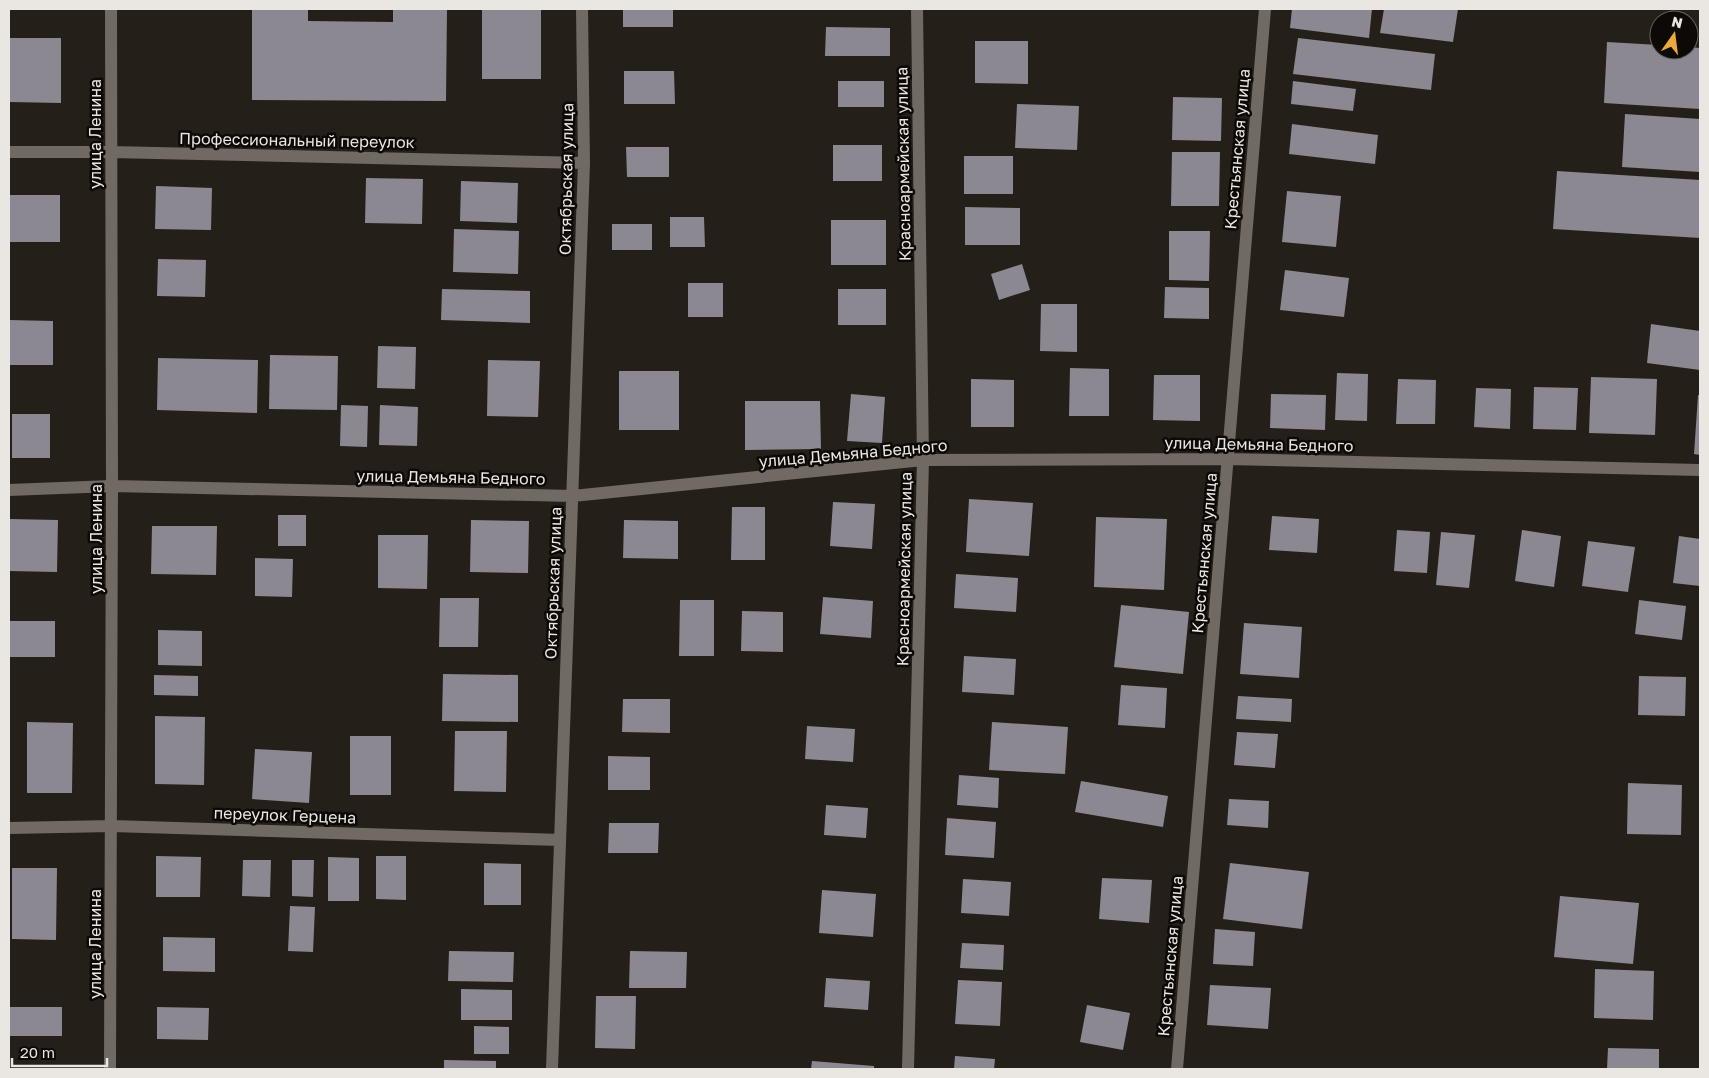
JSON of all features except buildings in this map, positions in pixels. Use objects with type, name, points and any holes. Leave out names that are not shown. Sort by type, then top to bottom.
[{"type":"street","name":"улица Ленина","points":[[110,1069],[112,826],[111,9]]},
{"type":"street","name":"Октябрьская улица","points":[[552,1069],[584,163],[582,9]]},
{"type":"street","name":"Красноармейская улица","points":[[908,1069],[923,460],[917,9]]},
{"type":"street","name":"Крестьянская улица","points":[[1177,1069],[1265,9]]},
{"type":"street","name":"Профессиональный переулок","points":[[9,152],[111,152],[584,163]]},
{"type":"street","name":"улица Демьяна Бедного","points":[[9,490],[112,486],[573,496],[923,460],[1228,458],[1700,470]]},
{"type":"street","name":"переулок Герцена","points":[[9,828],[112,826],[560,840]]}]
